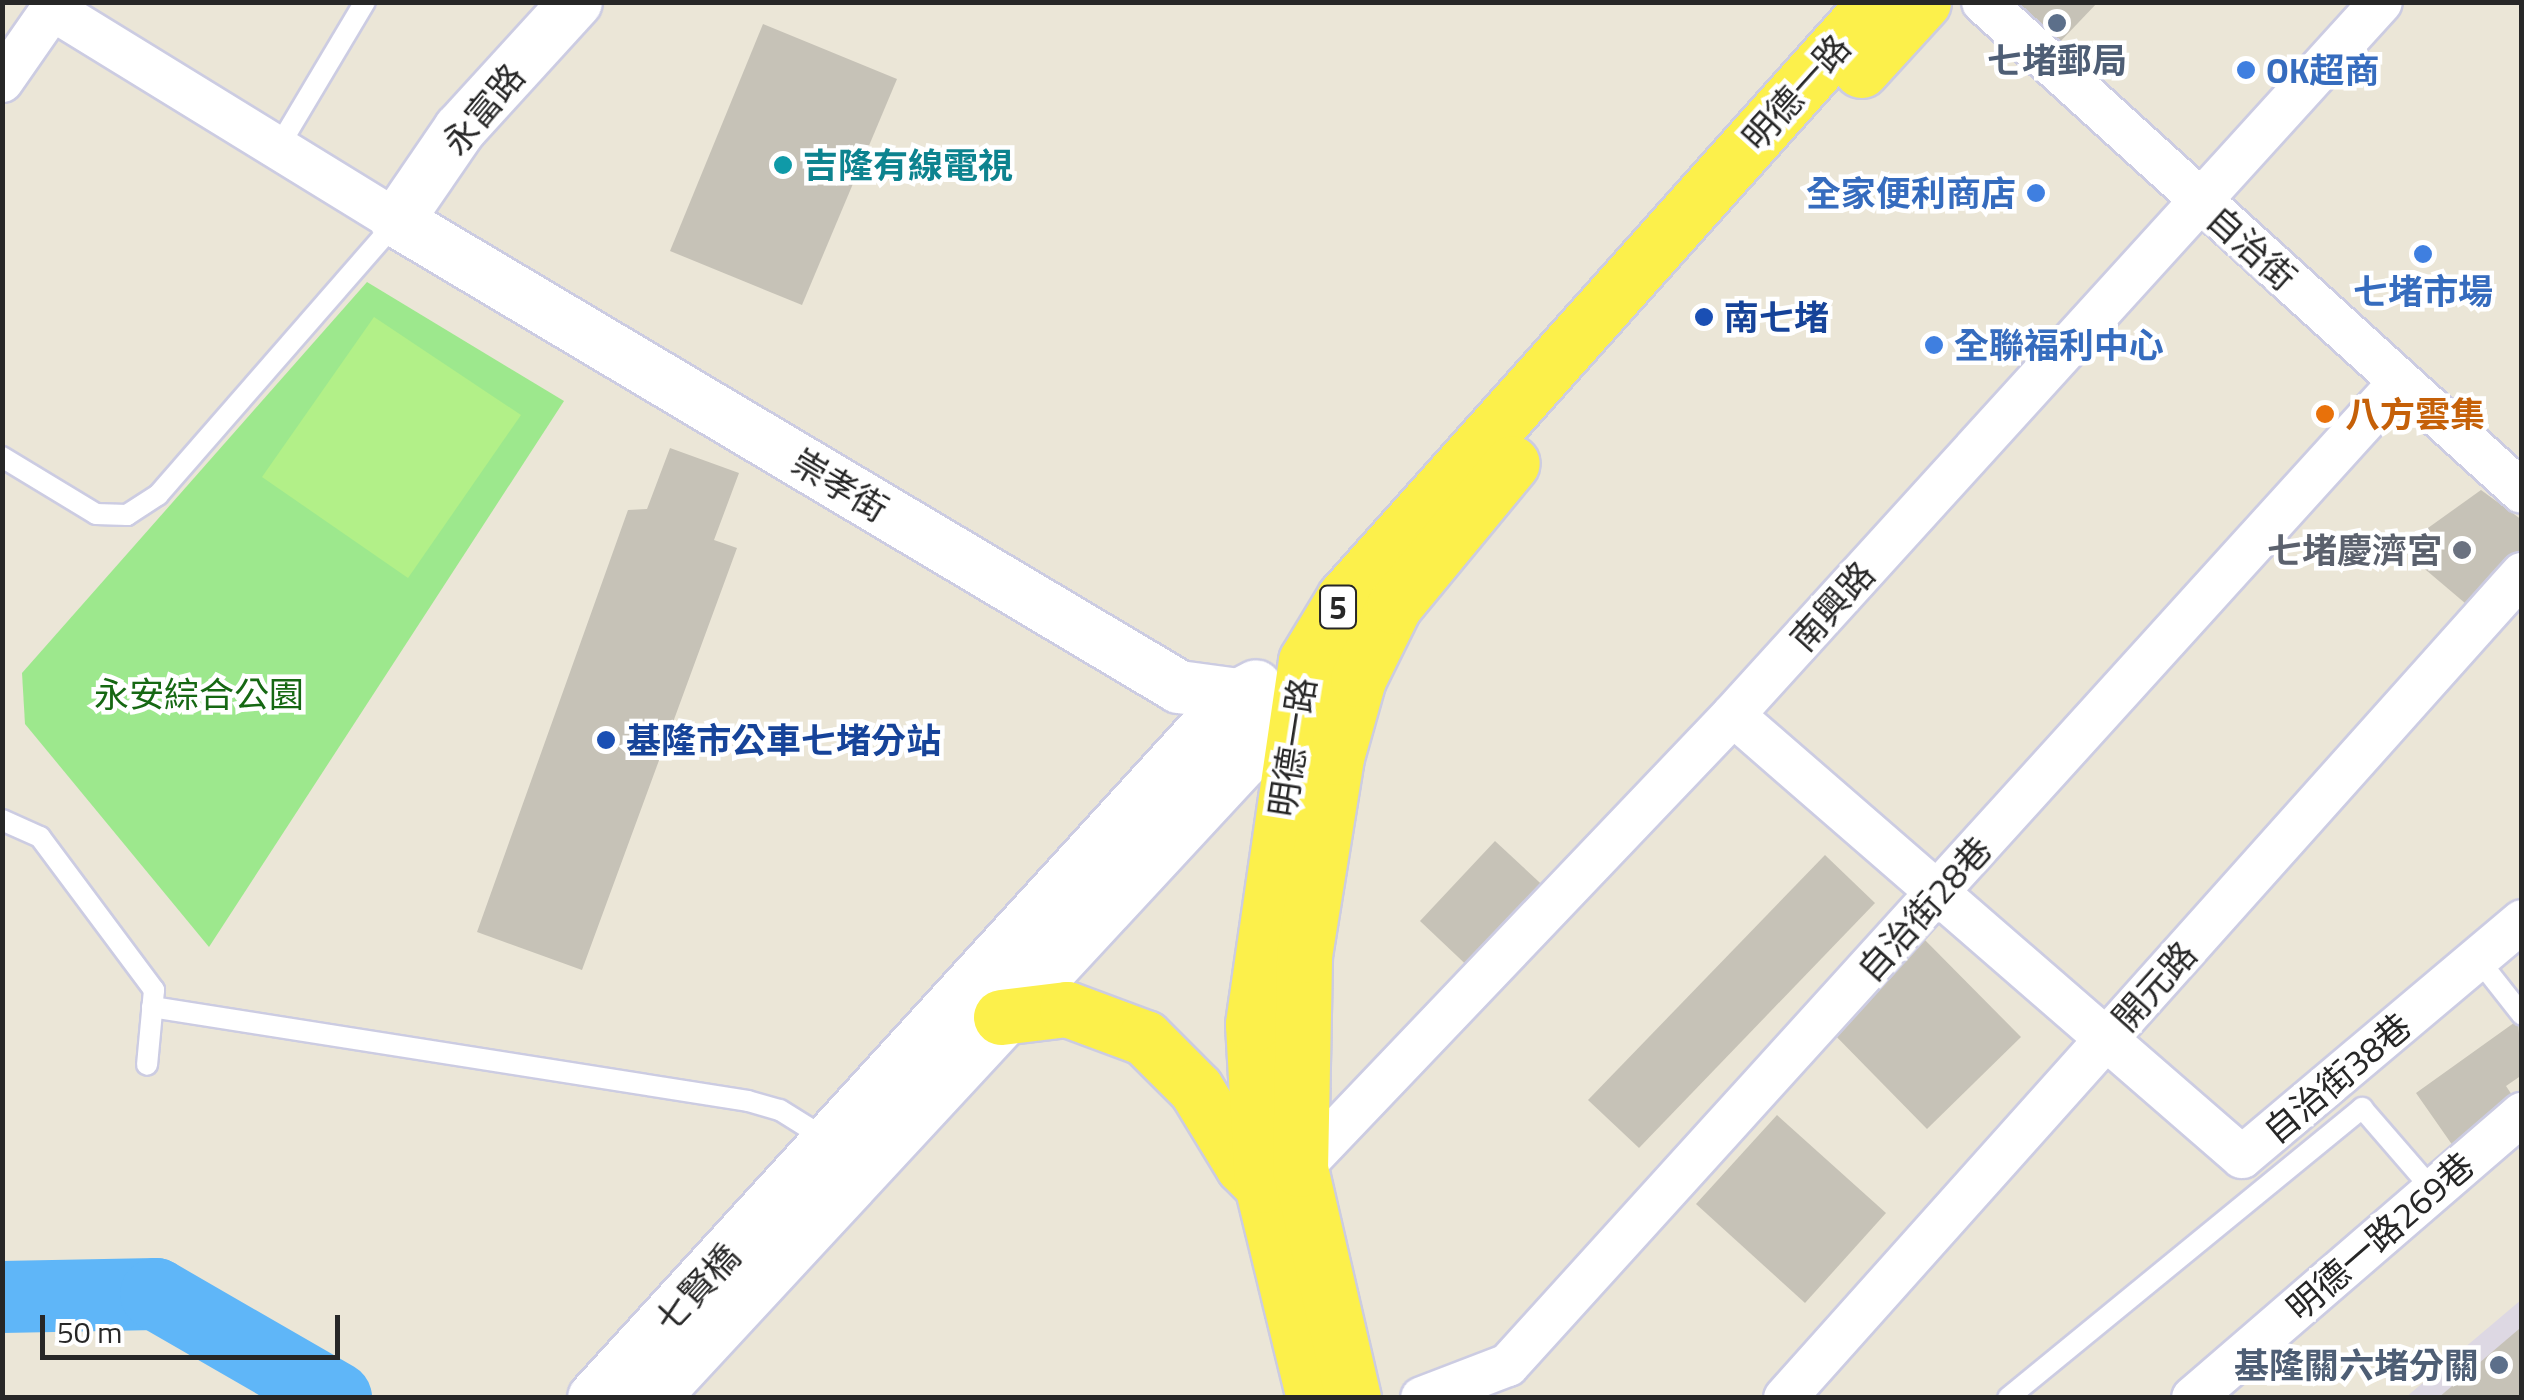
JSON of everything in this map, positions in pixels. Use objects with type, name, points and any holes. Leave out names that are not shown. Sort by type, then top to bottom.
[{"type":"main road","name":"明德一路","points":[[1314,1398],[1254,1024],[1302,682],[1344,598],[1876,2]]},
{"type":"main road","name":"明德一路","points":[[1352,1398],[1281,1177],[1304,955],[1336,756],[1358,680],[1394,606],[1662,282],[1923,2]]},
{"type":"main road","points":[[1001,1016],[1067,1009],[1144,1038],[1196,1089],[1228,1146],[1281,1177]]},
{"type":"street","name":"自治街","points":[[1983,2],[2522,492]]},
{"type":"street","name":"南興路","points":[[1281,1177],[1733,716],[2381,2]]},
{"type":"street","points":[[2,81],[53,6],[397,221]]},
{"type":"street","name":"永富路","points":[[397,221],[460,129],[557,9]]},
{"type":"street","name":"崇孝街","points":[[397,221],[1179,687],[1232,699]]},
{"type":"street","name":"自治街28巷","points":[[1422,1398],[1508,1365],[2400,382]]},
{"type":"street","name":"開元路","points":[[1784,1398],[2522,574]]},
{"type":"street","points":[[832,1175],[1232,699],[1302,682],[1358,680]]},
{"type":"street","points":[[832,1175],[1001,1016],[1242,764],[1302,682]]},
{"type":"street","points":[[1733,716],[2105,1041]]},
{"type":"street","name":"自治街38巷","points":[[2105,1041],[2242,1156],[2522,921]]},
{"type":"street","name":"明德一路269巷","points":[[2193,1398],[2522,1114]]},
{"type":"street","name":"七賢橋","points":[[594,1398],[832,1175]]},
{"type":"street","name":"七賢橋","points":[[653,1398],[832,1175]]},
{"type":"lane","points":[[279,146],[365,2]]},
{"type":"lane","points":[[2,457],[96,514],[127,515],[158,494],[397,221]]},
{"type":"lane","points":[[2,820],[40,837],[154,990],[146,1064]]},
{"type":"lane","points":[[2478,959],[2522,1015]]},
{"type":"lane","points":[[152,1006],[748,1101],[780,1110],[832,1175]]},
{"type":"lane","points":[[2008,1398],[2362,1108],[2433,1190]]},
{"type":"shaded area","points":[[2521,1300],[2521,1397],[2406,1397]]},
{"type":"green space","name":"永安綜合公園","points":[[367,282],[564,401],[209,947],[25,724],[22,673]]},
{"type":"green space","points":[[374,317],[521,415],[408,578],[262,477]]},
{"type":"building","name":"七堵郵局","points":[[2013,2],[2098,2],[2058,44]]},
{"type":"building","name":"吉隆有線電視","points":[[763,24],[897,79],[802,305],[670,251]]},
{"type":"building","name":"基隆市公車七堵分站","points":[[670,448],[739,473],[714,540],[737,548],[582,970],[477,932],[628,510],[647,509]]},
{"type":"building","name":"七堵慶濟宮","points":[[2481,490],[2522,520],[2522,553],[2472,609],[2400,548]]},
{"type":"building","points":[[1495,841],[1552,894],[1476,974],[1420,921]]},
{"type":"building","points":[[1825,855],[1875,903],[1639,1148],[1588,1100]]},
{"type":"building","points":[[1918,933],[2021,1037],[1927,1129],[1824,1024]]},
{"type":"building","points":[[2518,1020],[2522,1075],[2506,1086],[2516,1101],[2453,1146],[2416,1093]]},
{"type":"building","points":[[1777,1115],[1886,1213],[1805,1303],[1696,1204]]},
{"type":"building","name":"基隆關六堵分關","points":[[2519,1329],[2522,1398],[2438,1398]]},
{"type":"waterway","points":[[2,1297],[156,1294],[336,1398]]},
{"type":"place","name":"七堵郵局","points":[[2057,23]]},
{"type":"place","name":"OK超商","points":[[2246,70]]},
{"type":"place","name":"吉隆有線電視","points":[[783,165]]},
{"type":"place","name":"全家便利商店","points":[[2036,193]]},
{"type":"place","name":"七堵市場","points":[[2423,254]]},
{"type":"place","name":"南七堵","points":[[1704,317]]},
{"type":"place","name":"全聯福利中心","points":[[1934,345]]},
{"type":"place","name":"八方雲集","points":[[2325,414]]},
{"type":"place","name":"七堵慶濟宮","points":[[2462,550]]},
{"type":"place","name":"基隆市公車七堵分站","points":[[606,740]]},
{"type":"place","name":"基隆關六堵分關","points":[[2499,1365]]}]
